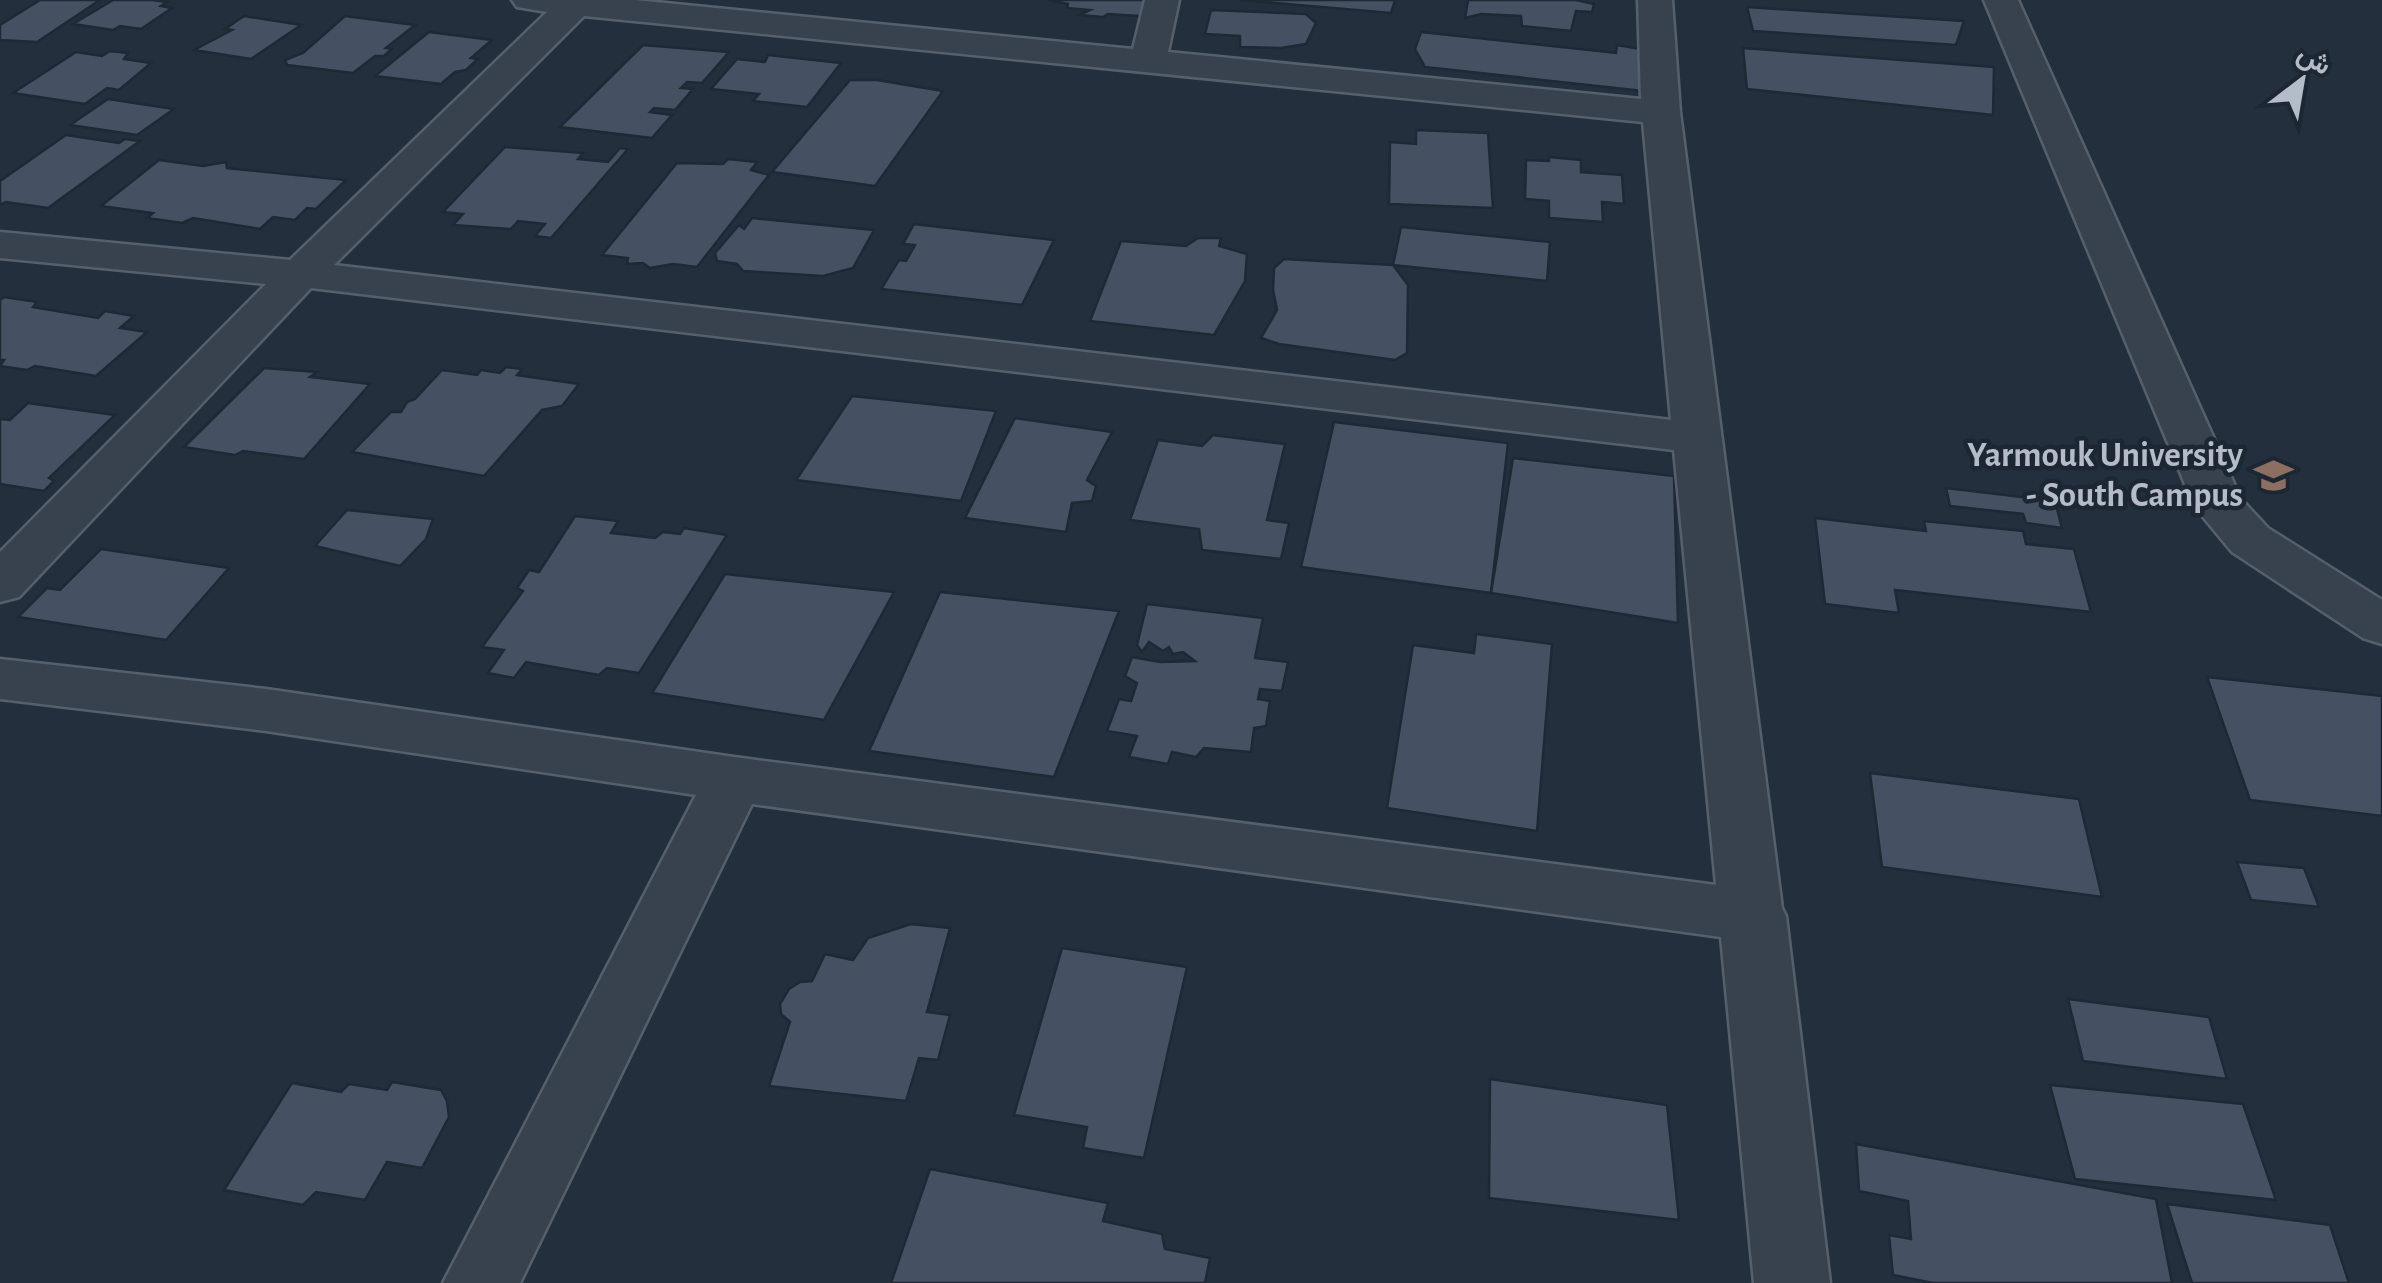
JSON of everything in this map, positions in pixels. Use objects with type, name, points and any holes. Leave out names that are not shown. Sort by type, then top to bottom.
[{"type":"street","points":[[530,0],[1661,112]]},
{"type":"street","points":[[1148,62],[1162,0]]},
{"type":"street","points":[[1656,0],[1661,112],[1754,916],[1792,1283]]},
{"type":"street","points":[[2000,0],[2219,506],[2250,540],[2382,625]]},
{"type":"street","points":[[0,584],[300,274],[578,2]]},
{"type":"street","points":[[0,245],[300,274],[1698,438]]},
{"type":"street","points":[[2303,573],[2382,577]]},
{"type":"street","points":[[0,679],[266,710],[734,778],[1754,916]]},
{"type":"street","points":[[481,1283],[734,778]]},
{"type":"building","points":[[40,0],[100,0],[37,42],[0,40],[0,25]]},
{"type":"building","points":[[113,0],[167,2],[161,6],[172,8],[141,29],[120,26],[113,30],[73,24]]},
{"type":"building","points":[[1048,0],[1150,0],[1139,16],[1103,17],[1079,15],[1090,10],[1067,8],[1068,4]]},
{"type":"building","points":[[1240,0],[1395,0],[1391,13]]},
{"type":"building","points":[[1468,0],[1576,0],[1594,4],[1592,12],[1576,11],[1571,31],[1522,26],[1521,16],[1481,14],[1465,18]]},
{"type":"building","points":[[1747,7],[1964,21],[1956,45],[1753,31]]},
{"type":"building","points":[[1211,10],[1306,14],[1316,23],[1306,44],[1240,47],[1240,36],[1205,34]]},
{"type":"building","points":[[244,16],[301,25],[251,59],[194,50],[232,30],[225,29]]},
{"type":"building","points":[[345,16],[415,25],[386,48],[392,49],[384,56],[375,56],[353,73],[287,65],[285,60],[303,53]]},
{"type":"building","points":[[429,32],[492,40],[471,58],[478,59],[466,70],[455,72],[441,84],[375,76]]},
{"type":"building","points":[[1421,32],[1616,53],[1617,45],[1658,52],[1643,91],[1425,67],[1415,49]]},
{"type":"building","points":[[643,45],[729,52],[702,83],[687,82],[681,88],[693,89],[675,110],[654,108],[650,112],[672,115],[652,138],[560,127]]},
{"type":"building","points":[[1743,48],[1994,67],[1993,115],[1747,89]]},
{"type":"building","points":[[110,51],[128,53],[124,59],[151,63],[119,90],[107,88],[85,104],[13,93],[76,52],[102,56]]},
{"type":"building","points":[[768,55],[841,63],[807,107],[753,101],[759,94],[711,89],[737,59],[765,62]]},
{"type":"building","points":[[850,80],[877,80],[943,91],[875,186],[772,172]]},
{"type":"building","points":[[108,99],[174,109],[137,135],[70,125]]},
{"type":"building","points":[[1416,130],[1488,133],[1493,208],[1389,204],[1390,142],[1416,144]]},
{"type":"building","points":[[66,135],[119,143],[125,139],[140,141],[48,208],[6,202],[0,205],[0,181]]},
{"type":"building","points":[[505,147],[583,153],[578,159],[608,162],[620,148],[628,149],[551,238],[535,236],[545,224],[518,221],[511,229],[453,225],[463,214],[443,212]]},
{"type":"building","points":[[1549,157],[1581,160],[1581,172],[1622,175],[1624,204],[1602,202],[1603,222],[1549,218],[1549,201],[1525,199],[1526,160],[1549,161]]},
{"type":"building","points":[[728,159],[757,162],[751,170],[769,175],[697,267],[673,264],[650,268],[643,263],[627,264],[628,258],[602,255],[677,163],[723,164]]},
{"type":"building","points":[[159,160],[203,166],[226,162],[227,168],[346,180],[316,209],[307,208],[295,220],[273,217],[260,229],[193,218],[182,223],[147,218],[153,213],[101,206]]},
{"type":"building","points":[[752,218],[874,230],[853,268],[823,276],[743,271],[737,264],[717,261],[715,253],[739,225],[744,229]]},
{"type":"building","points":[[914,224],[1054,240],[1022,305],[881,289],[899,260],[906,261],[915,245],[903,244]]},
{"type":"building","points":[[1401,227],[1550,242],[1547,281],[1393,265]]},
{"type":"building","points":[[1198,238],[1221,238],[1219,246],[1247,254],[1245,281],[1214,335],[1090,321],[1121,241],[1186,246]]},
{"type":"building","points":[[1284,259],[1393,265],[1408,285],[1407,353],[1395,360],[1279,344],[1261,338],[1277,310],[1274,268]]},
{"type":"building","points":[[4,297],[37,302],[33,307],[98,318],[105,311],[134,316],[120,328],[147,332],[96,376],[35,366],[27,370],[0,366],[4,360],[0,360],[0,300]]},
{"type":"building","points":[[506,367],[522,369],[517,375],[579,384],[562,406],[542,410],[484,476],[352,452],[391,412],[401,412],[442,370],[477,375],[481,370],[500,373]]},
{"type":"building","points":[[264,368],[317,372],[310,377],[370,384],[304,459],[184,447]]},
{"type":"building","points":[[852,396],[996,411],[961,501],[796,480]]},
{"type":"building","points":[[28,403],[115,415],[49,478],[54,481],[44,491],[0,484],[0,419],[10,420]]},
{"type":"building","points":[[1015,418],[1112,432],[1087,480],[1096,486],[1092,501],[1072,503],[1066,532],[965,518]]},
{"type":"building","points":[[1334,422],[1508,443],[1491,593],[1301,567]]},
{"type":"building","points":[[1213,435],[1285,444],[1267,520],[1289,523],[1281,559],[1202,550],[1199,529],[1130,520],[1158,440],[1202,446]]},
{"type":"building","points":[[1513,458],[1674,476],[1678,623],[1491,593]]},
{"type":"building","points":[[1946,488],[2055,501],[2062,528],[2026,523],[2023,514],[1950,506]]},
{"type":"building","points":[[347,510],[433,519],[426,539],[400,566],[315,546]]},
{"type":"building","points":[[575,516],[618,521],[611,533],[655,538],[663,532],[680,534],[684,528],[727,535],[639,673],[607,668],[599,675],[526,662],[514,678],[488,673],[504,650],[482,647],[523,591],[517,588],[529,570],[539,572]]},
{"type":"building","points":[[1815,518],[1926,531],[1924,521],[2023,531],[2026,544],[2074,549],[2091,612],[1895,590],[1899,613],[1825,604]]},
{"type":"building","points":[[101,549],[229,568],[166,640],[18,617],[47,588],[60,590]]},
{"type":"building","points":[[725,574],[894,592],[824,720],[652,693]]},
{"type":"building","points":[[940,592],[1119,611],[1054,777],[869,751]]},
{"type":"building","points":[[1147,604],[1263,618],[1255,658],[1288,662],[1282,691],[1260,689],[1258,699],[1270,701],[1266,726],[1254,728],[1251,752],[1204,748],[1196,757],[1172,752],[1168,764],[1129,757],[1137,736],[1107,731],[1119,699],[1131,701],[1137,683],[1125,676],[1132,657],[1160,662],[1195,661],[1183,652],[1173,654],[1169,647],[1163,651],[1149,642],[1142,652],[1137,645]]},
{"type":"building","points":[[1476,634],[1552,644],[1537,831],[1387,808],[1413,645],[1474,653]]},
{"type":"building","points":[[2207,677],[2382,696],[2382,816],[2250,800]]},
{"type":"building","points":[[1870,773],[2079,799],[2102,897],[1882,867]]},
{"type":"building","points":[[2237,862],[2304,868],[2319,907],[2251,900]]},
{"type":"building","points":[[911,924],[950,928],[927,1012],[950,1015],[938,1060],[919,1058],[906,1101],[769,1086],[790,1022],[781,1014],[780,1004],[789,989],[812,981],[825,954],[853,960],[868,938]]},
{"type":"building","points":[[1062,948],[1187,967],[1144,1158],[1083,1148],[1087,1127],[1014,1115]]},
{"type":"building","points":[[2068,999],[2209,1017],[2227,1079],[2083,1061]]},
{"type":"building","points":[[1490,1079],[1667,1105],[1679,1220],[1489,1198]]},
{"type":"building","points":[[392,1082],[441,1090],[447,1101],[449,1117],[422,1168],[387,1162],[365,1200],[316,1192],[303,1205],[224,1190],[292,1083],[341,1092],[349,1084],[387,1090]]},
{"type":"building","points":[[2050,1085],[2243,1104],[2276,1200],[2075,1179]]},
{"type":"building","points":[[1856,1144],[2156,1199],[2172,1283],[1933,1283],[1893,1275],[1889,1235],[1911,1239],[1908,1201],[1859,1191]]},
{"type":"building","points":[[930,1169],[1108,1203],[1103,1221],[1162,1234],[1165,1249],[1210,1258],[1205,1283],[891,1283]]},
{"type":"building","points":[[2167,1204],[2330,1225],[2349,1283],[2192,1283]]},
{"type":"place","name":"Yarmouk University - South Campus","points":[[2273,475]]}]
